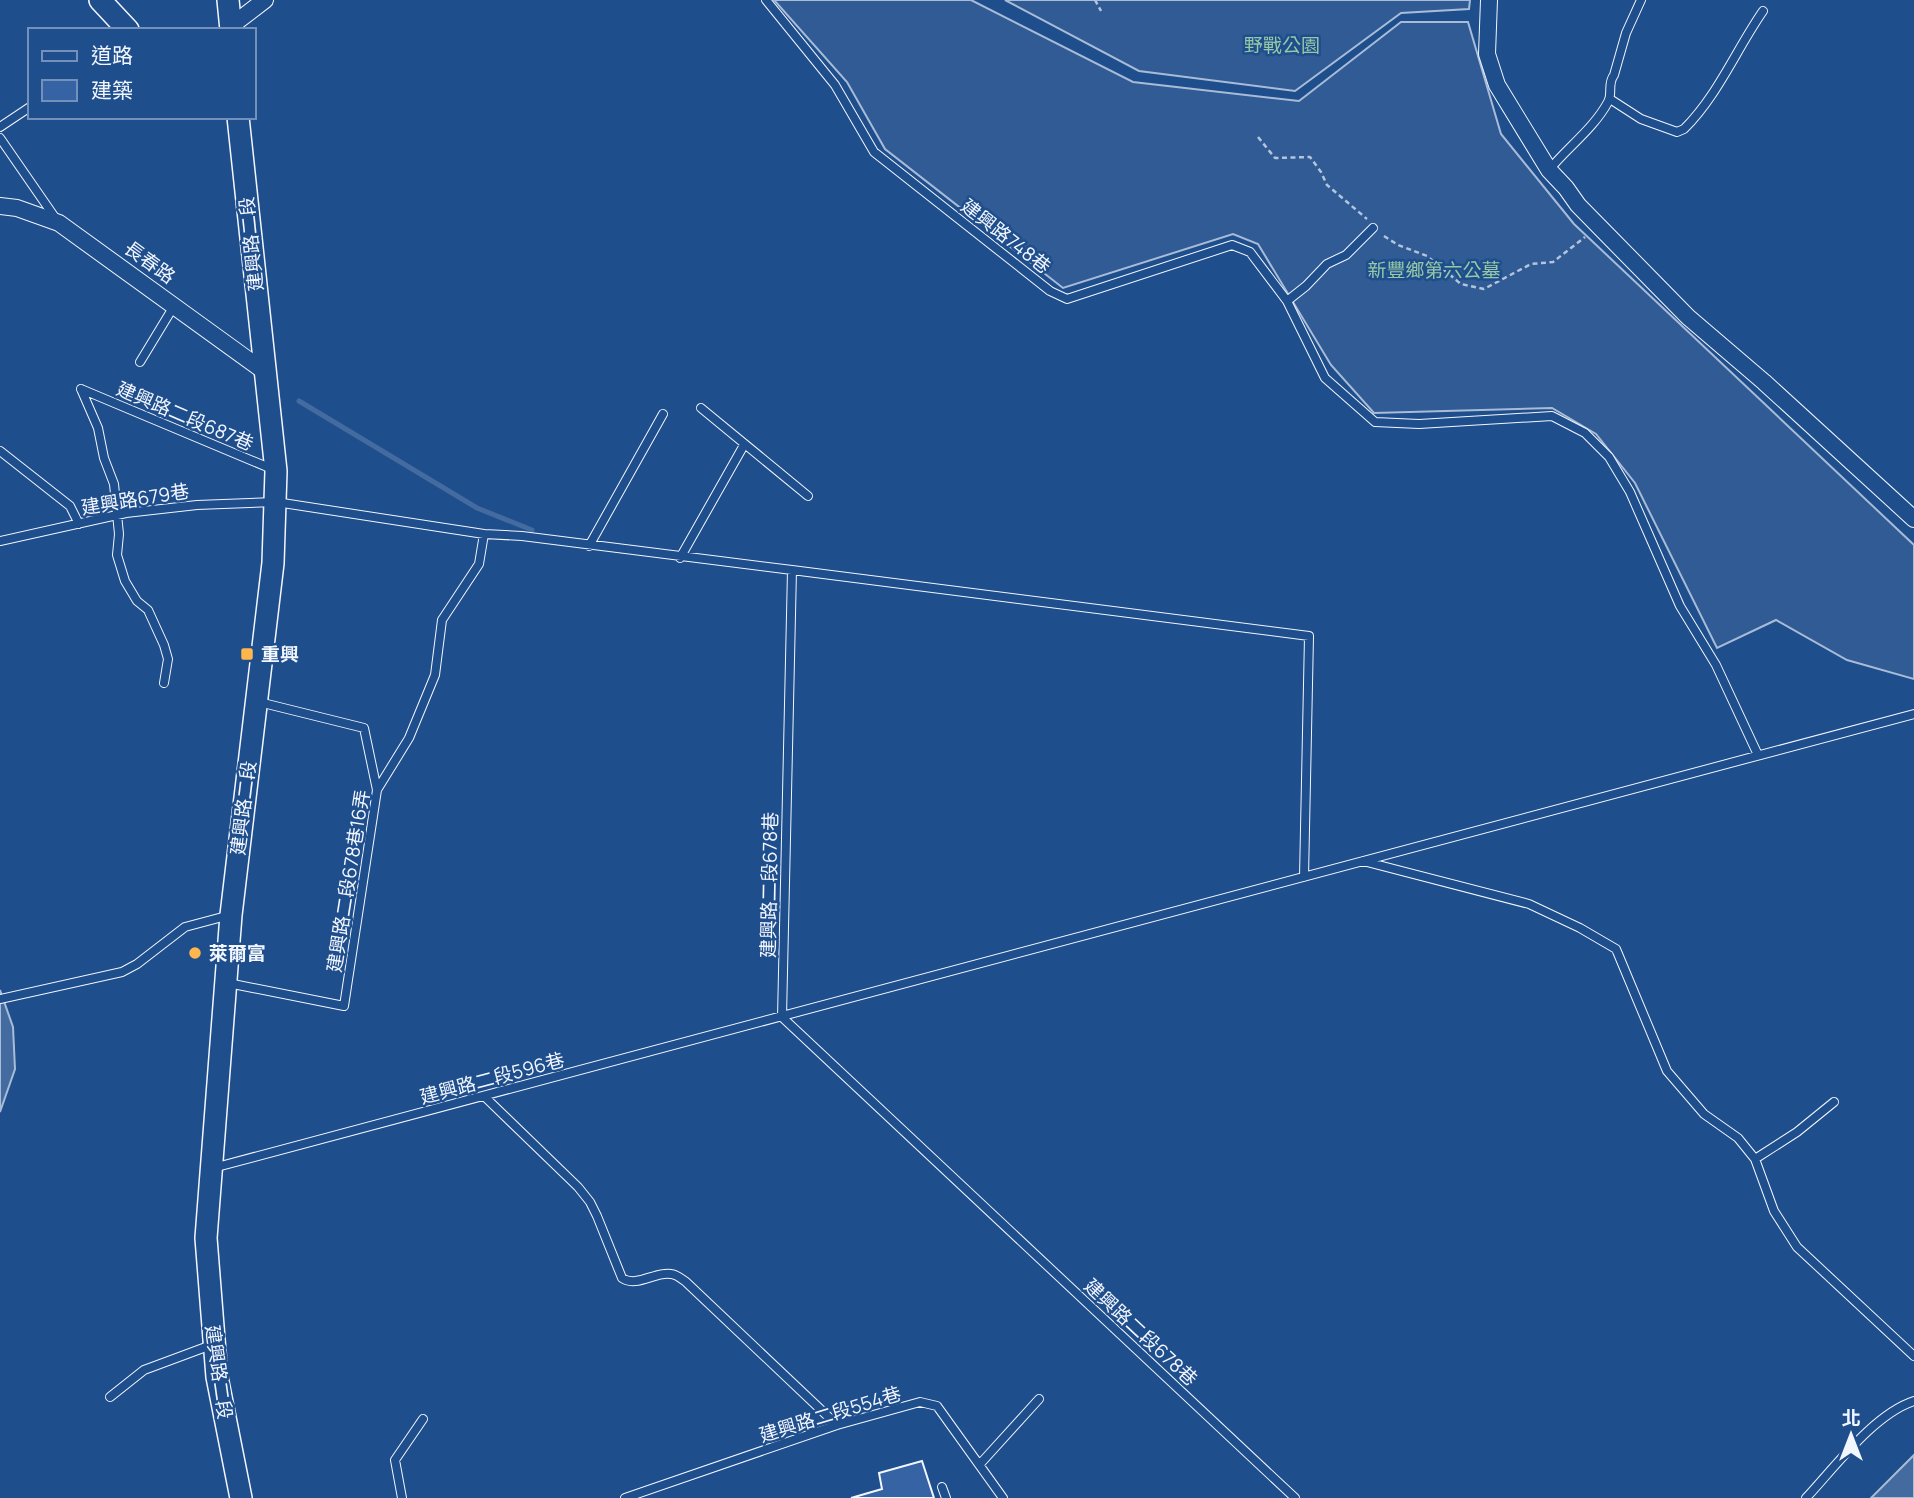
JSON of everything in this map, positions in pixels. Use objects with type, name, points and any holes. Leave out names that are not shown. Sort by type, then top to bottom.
[{"type":"street","points":[[100,0],[126,28]]},
{"type":"street","points":[[228,0],[229,28]]},
{"type":"street","points":[[229,28],[265,0]]},
{"type":"street","points":[[1489,0],[1487,54],[1497,85],[1549,170],[1597,226],[1688,317],[1764,382],[1914,519]]},
{"type":"street","name":"建興路二段","points":[[234,121],[276,471],[273,562],[231,915],[206,1238],[216,1377],[241,1498]]},
{"type":"street","name":"長春路","points":[[0,206],[17,208],[59,223],[265,372]]},
{"type":"lane","name":"建興路748巷","points":[[766,0],[835,85],[874,152],[1051,291],[1067,299],[1232,245],[1250,252],[1287,301],[1325,378],[1375,422],[1419,424],[1552,416],[1585,433],[1609,457],[1630,492],[1680,607],[1716,665],[1758,755]]},
{"type":"lane","points":[[1549,170],[1594,123],[1610,99],[1611,80],[1626,33],[1641,0]]},
{"type":"lane","points":[[1610,99],[1652,124],[1677,132],[1684,129],[1720,84],[1744,38],[1763,11]]},
{"type":"lane","points":[[0,127],[28,108]]},
{"type":"lane","points":[[0,138],[59,223]]},
{"type":"lane","points":[[1287,301],[1327,264],[1346,255],[1373,228]]},
{"type":"lane","points":[[140,362],[174,306]]},
{"type":"lane","name":"建興路二段687巷","points":[[117,516],[114,484],[104,458],[98,428],[81,389],[276,471]]},
{"type":"lane","points":[[701,408],[808,496]]},
{"type":"lane","points":[[589,546],[663,414]]},
{"type":"lane","points":[[680,558],[744,445]]},
{"type":"lane","points":[[0,451],[70,506],[79,524]]},
{"type":"lane","points":[[276,502],[484,534],[523,536],[1308,636],[1304,877]]},
{"type":"lane","name":"建興路679巷","points":[[0,541],[117,516],[198,505],[276,502]]},
{"type":"lane","points":[[117,516],[117,555],[125,581],[137,601],[148,610],[164,645],[168,660],[164,683]]},
{"type":"lane","name":"建興路二段678巷16弄","points":[[225,983],[344,1006],[377,790],[410,738],[435,675],[442,621],[479,564],[484,534]]},
{"type":"lane","name":"建興路二段678巷","points":[[792,570],[782,1017],[1295,1498]]},
{"type":"lane","points":[[256,701],[364,729],[377,790]]},
{"type":"lane","name":"建興路二段596巷","points":[[210,1169],[1914,714]]},
{"type":"lane","points":[[1362,860],[1529,904],[1580,928],[1616,949],[1667,1071],[1704,1114],[1738,1138],[1755,1159],[1774,1211],[1797,1247],[1914,1356]]},
{"type":"lane","points":[[0,999],[122,972],[137,964],[185,927],[231,915]]},
{"type":"lane","points":[[485,1097],[578,1187],[590,1202],[622,1278],[633,1281],[668,1273],[686,1282],[837,1425]]},
{"type":"lane","points":[[1755,1159],[1797,1132],[1834,1101]]},
{"type":"lane","points":[[110,1397],[144,1370],[214,1344]]},
{"type":"lane","points":[[980,1464],[1039,1399]]},
{"type":"lane","points":[[1807,1498],[1879,1421],[1901,1406],[1914,1401]]},
{"type":"lane","name":"建興路二段554巷","points":[[625,1498],[837,1425],[920,1402],[937,1406],[1003,1498]]},
{"type":"lane","points":[[402,1498],[395,1460],[423,1419]]},
{"type":"lane","points":[[943,1487],[946,1498]]},
{"type":"path","points":[[1096,0],[1101,11]]},
{"type":"path","points":[[1258,137],[1275,158],[1310,157],[1327,185],[1364,216],[1373,228],[1398,245],[1427,256],[1461,284],[1485,289],[1531,264],[1553,262],[1597,226]]},
{"type":"shaded area","name":"新豐鄉第六公墓","points":[[774,0],[971,0],[1133,82],[1299,101],[1401,22],[1468,22],[1501,134],[1574,224],[1914,545],[1914,679],[1847,660],[1776,620],[1717,648],[1635,483],[1596,434],[1552,408],[1374,413],[1331,365],[1258,244],[1233,234],[1063,288],[885,149],[847,82]]},
{"type":"shaded area","name":"野戰公園","points":[[1005,0],[1470,0],[1469,9],[1401,13],[1295,91],[1139,71]]},
{"type":"shaded area","points":[[0,990],[13,1027],[15,1069],[0,1112]]},
{"type":"shaded area","points":[[1914,1455],[1914,1498],[1871,1498]]},
{"type":"building","points":[[922,1461],[934,1498],[851,1498],[882,1489],[879,1473]]},
{"type":"waterway","points":[[299,401],[477,508],[532,530]]},
{"type":"place","name":"重興","points":[[247,654]]},
{"type":"place","name":"萊爾富","points":[[195,953]]}]
